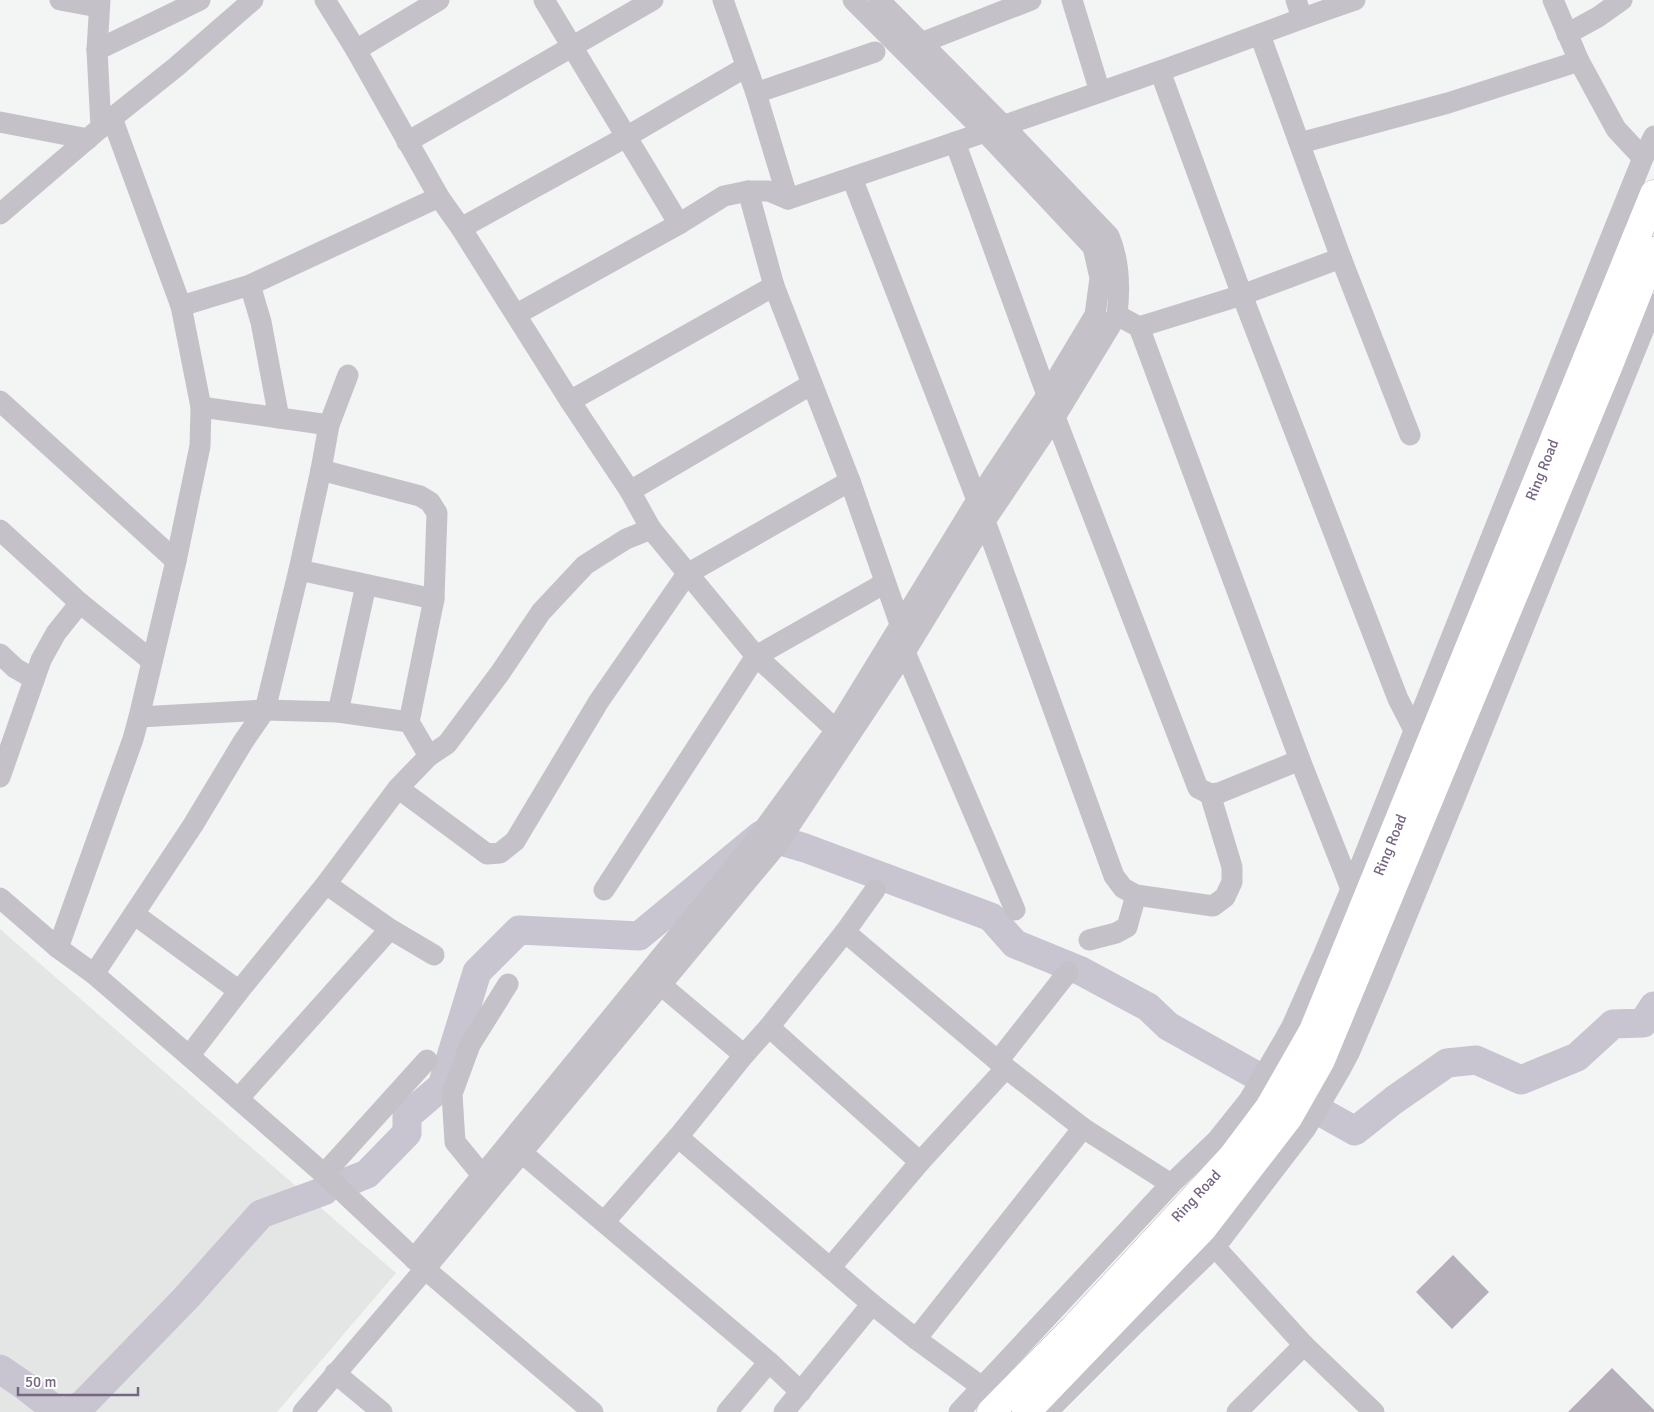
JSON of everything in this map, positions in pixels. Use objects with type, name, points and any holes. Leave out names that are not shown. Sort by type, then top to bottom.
[{"type":"highway","name":"Ring Road","points":[[1312,1056],[1312,1032],[1654,194]]},
{"type":"highway","name":"Ring Road","points":[[1026,1412],[1203,1228],[1278,1114],[1312,1056],[1605,374],[1654,251]]},
{"type":"highway","name":"Ring Road","points":[[987,1400],[1073,1329],[1233,1156],[1278,1114]]},
{"type":"street","points":[[58,948],[133,739],[139,717],[176,561],[200,446],[201,407],[181,306],[100,129],[97,50],[99,3],[60,0]]},
{"type":"street","points":[[97,50],[200,0]]},
{"type":"street","points":[[0,214],[253,0]]},
{"type":"street","points":[[325,0],[356,50],[439,197],[462,228],[517,314],[570,401],[630,491],[651,529],[756,656],[836,730]]},
{"type":"street","points":[[356,50],[439,0]]},
{"type":"street","points":[[544,0],[679,224]]},
{"type":"street","points":[[408,142],[653,0]]},
{"type":"street","points":[[723,0],[756,93],[788,199]]},
{"type":"street","points":[[302,1412],[420,1264],[482,1175],[753,844],[778,832],[836,730],[898,640],[985,521],[1055,417],[1117,315],[1119,279],[1113,246],[1109,236],[853,0]]},
{"type":"street","points":[[420,1264],[522,1153],[661,985],[778,832],[898,640],[976,500],[1047,395],[1095,315],[1100,278],[1093,247],[921,43],[879,0]]},
{"type":"street","points":[[921,43],[1031,0]]},
{"type":"street","points":[[1072,0],[1100,92]]},
{"type":"street","points":[[517,314],[679,224],[724,196],[748,191],[769,191],[788,199],[1260,35],[1299,9],[1355,0]]},
{"type":"street","points":[[1552,0],[1579,61],[1616,129],[1643,158]]},
{"type":"street","points":[[1567,34],[1598,17],[1622,0]]},
{"type":"street","points":[[1260,35],[1341,258],[1410,435]]},
{"type":"street","points":[[756,93],[876,52]]},
{"type":"street","points":[[1300,143],[1448,103],[1579,61]]},
{"type":"street","points":[[462,228],[626,137],[746,67]]},
{"type":"street","points":[[1160,71],[1242,295],[1398,699],[1414,730]]},
{"type":"street","points":[[0,122],[100,129]]},
{"type":"street","points":[[1047,1412],[1215,1247],[1278,1114],[1312,1056],[1311,983],[1351,889],[1643,158],[1654,136]]},
{"type":"street","points":[[955,142],[1047,395]]},
{"type":"street","points":[[852,178],[976,500]]},
{"type":"street","points":[[748,191],[774,286],[850,481],[885,583],[898,640],[1015,910]]},
{"type":"street","points":[[181,306],[250,285],[439,197]]},
{"type":"street","points":[[1139,327],[1242,295],[1341,258]]},
{"type":"street","points":[[250,285],[261,322],[279,418]]},
{"type":"street","points":[[570,401],[774,286]]},
{"type":"street","points":[[1312,1056],[1350,1051],[1454,800],[1654,304]]},
{"type":"street","points":[[1117,315],[1139,327],[1300,760],[1351,889]]},
{"type":"street","points":[[94,974],[193,825],[243,742],[265,710],[299,570],[329,425],[348,375]]},
{"type":"street","points":[[630,491],[812,384]]},
{"type":"street","points":[[0,401],[176,561]]},
{"type":"street","points":[[201,407],[329,425]]},
{"type":"street","points":[[1055,417],[1198,788],[1210,794],[1219,793],[1300,760]]},
{"type":"street","points":[[321,470],[420,496],[430,502],[437,513],[434,599],[409,722],[429,756]]},
{"type":"street","points":[[398,788],[487,854],[500,853],[515,841],[599,701],[687,574],[850,481]]},
{"type":"street","points":[[985,521],[1114,876],[1123,888],[1136,896],[1212,906],[1225,897],[1232,882],[1232,867],[1210,794]]},
{"type":"street","points":[[189,1056],[326,884],[398,788],[429,756],[448,744],[500,673],[541,612],[585,565],[626,539],[651,529]]},
{"type":"street","points":[[0,530],[80,603],[152,662]]},
{"type":"street","points":[[299,570],[434,599]]},
{"type":"street","points":[[604,890],[756,656],[885,583]]},
{"type":"street","points":[[338,712],[366,585]]},
{"type":"street","points":[[0,777],[41,660],[56,634],[80,603]]},
{"type":"street","points":[[0,654],[15,668],[34,679]]},
{"type":"street","points":[[139,717],[265,710],[338,712],[409,722]]},
{"type":"street","points":[[326,884],[390,929],[434,955]]},
{"type":"street","points":[[604,1222],[678,1137],[769,1027],[845,932],[874,890]]},
{"type":"street","points":[[1089,940],[1116,933],[1127,927],[1136,896]]},
{"type":"street","points":[[0,898],[58,948],[94,974],[189,1056],[324,1174],[420,1264],[593,1412]]},
{"type":"street","points":[[134,914],[240,991]]},
{"type":"street","points":[[238,1099],[390,929]]},
{"type":"street","points":[[845,932],[1002,1065],[1083,1128],[1171,1184]]},
{"type":"street","points":[[830,1268],[1002,1065],[1068,972]]},
{"type":"street","points":[[482,1175],[455,1142],[452,1094],[470,1045],[508,984]]},
{"type":"street","points":[[661,985],[744,1055]]},
{"type":"street","points":[[769,1027],[920,1162]]},
{"type":"street","points":[[324,1174],[427,1060]]},
{"type":"street","points":[[959,1412],[987,1400],[1171,1184],[1217,1140],[1278,1114]]},
{"type":"street","points":[[916,1339],[1083,1128]]},
{"type":"street","points":[[678,1137],[987,1400]]},
{"type":"street","points":[[522,1153],[769,1362],[801,1392]]},
{"type":"street","points":[[1215,1247],[1304,1345],[1374,1412]]},
{"type":"street","points":[[784,1412],[872,1304]]},
{"type":"street","points":[[1237,1412],[1304,1345]]},
{"type":"street","points":[[727,1412],[769,1362]]},
{"type":"street","points":[[335,1373],[382,1412]]},
{"type":"shaded area","points":[[0,929],[396,1273],[277,1412],[0,1412]]},
{"type":"building","points":[[1453,1255],[1489,1292],[1452,1329],[1416,1292]]},
{"type":"building","points":[[1612,1368],[1654,1412],[1568,1412]]},
{"type":"waterway","points":[[347,1182],[367,1174],[407,1133],[407,1116],[442,1086],[477,972],[519,930],[639,936],[761,835],[805,848],[991,917],[1015,944],[1081,971],[1148,1007],[1168,1026],[1355,1131],[1394,1100],[1447,1063],[1476,1060],[1521,1080],[1577,1057],[1613,1024],[1643,1023],[1654,1006]]},
{"type":"waterway","points":[[63,1412],[82,1405],[185,1299],[261,1214],[324,1191]]},
{"type":"waterway","points":[[0,1369],[58,1412]]}]
